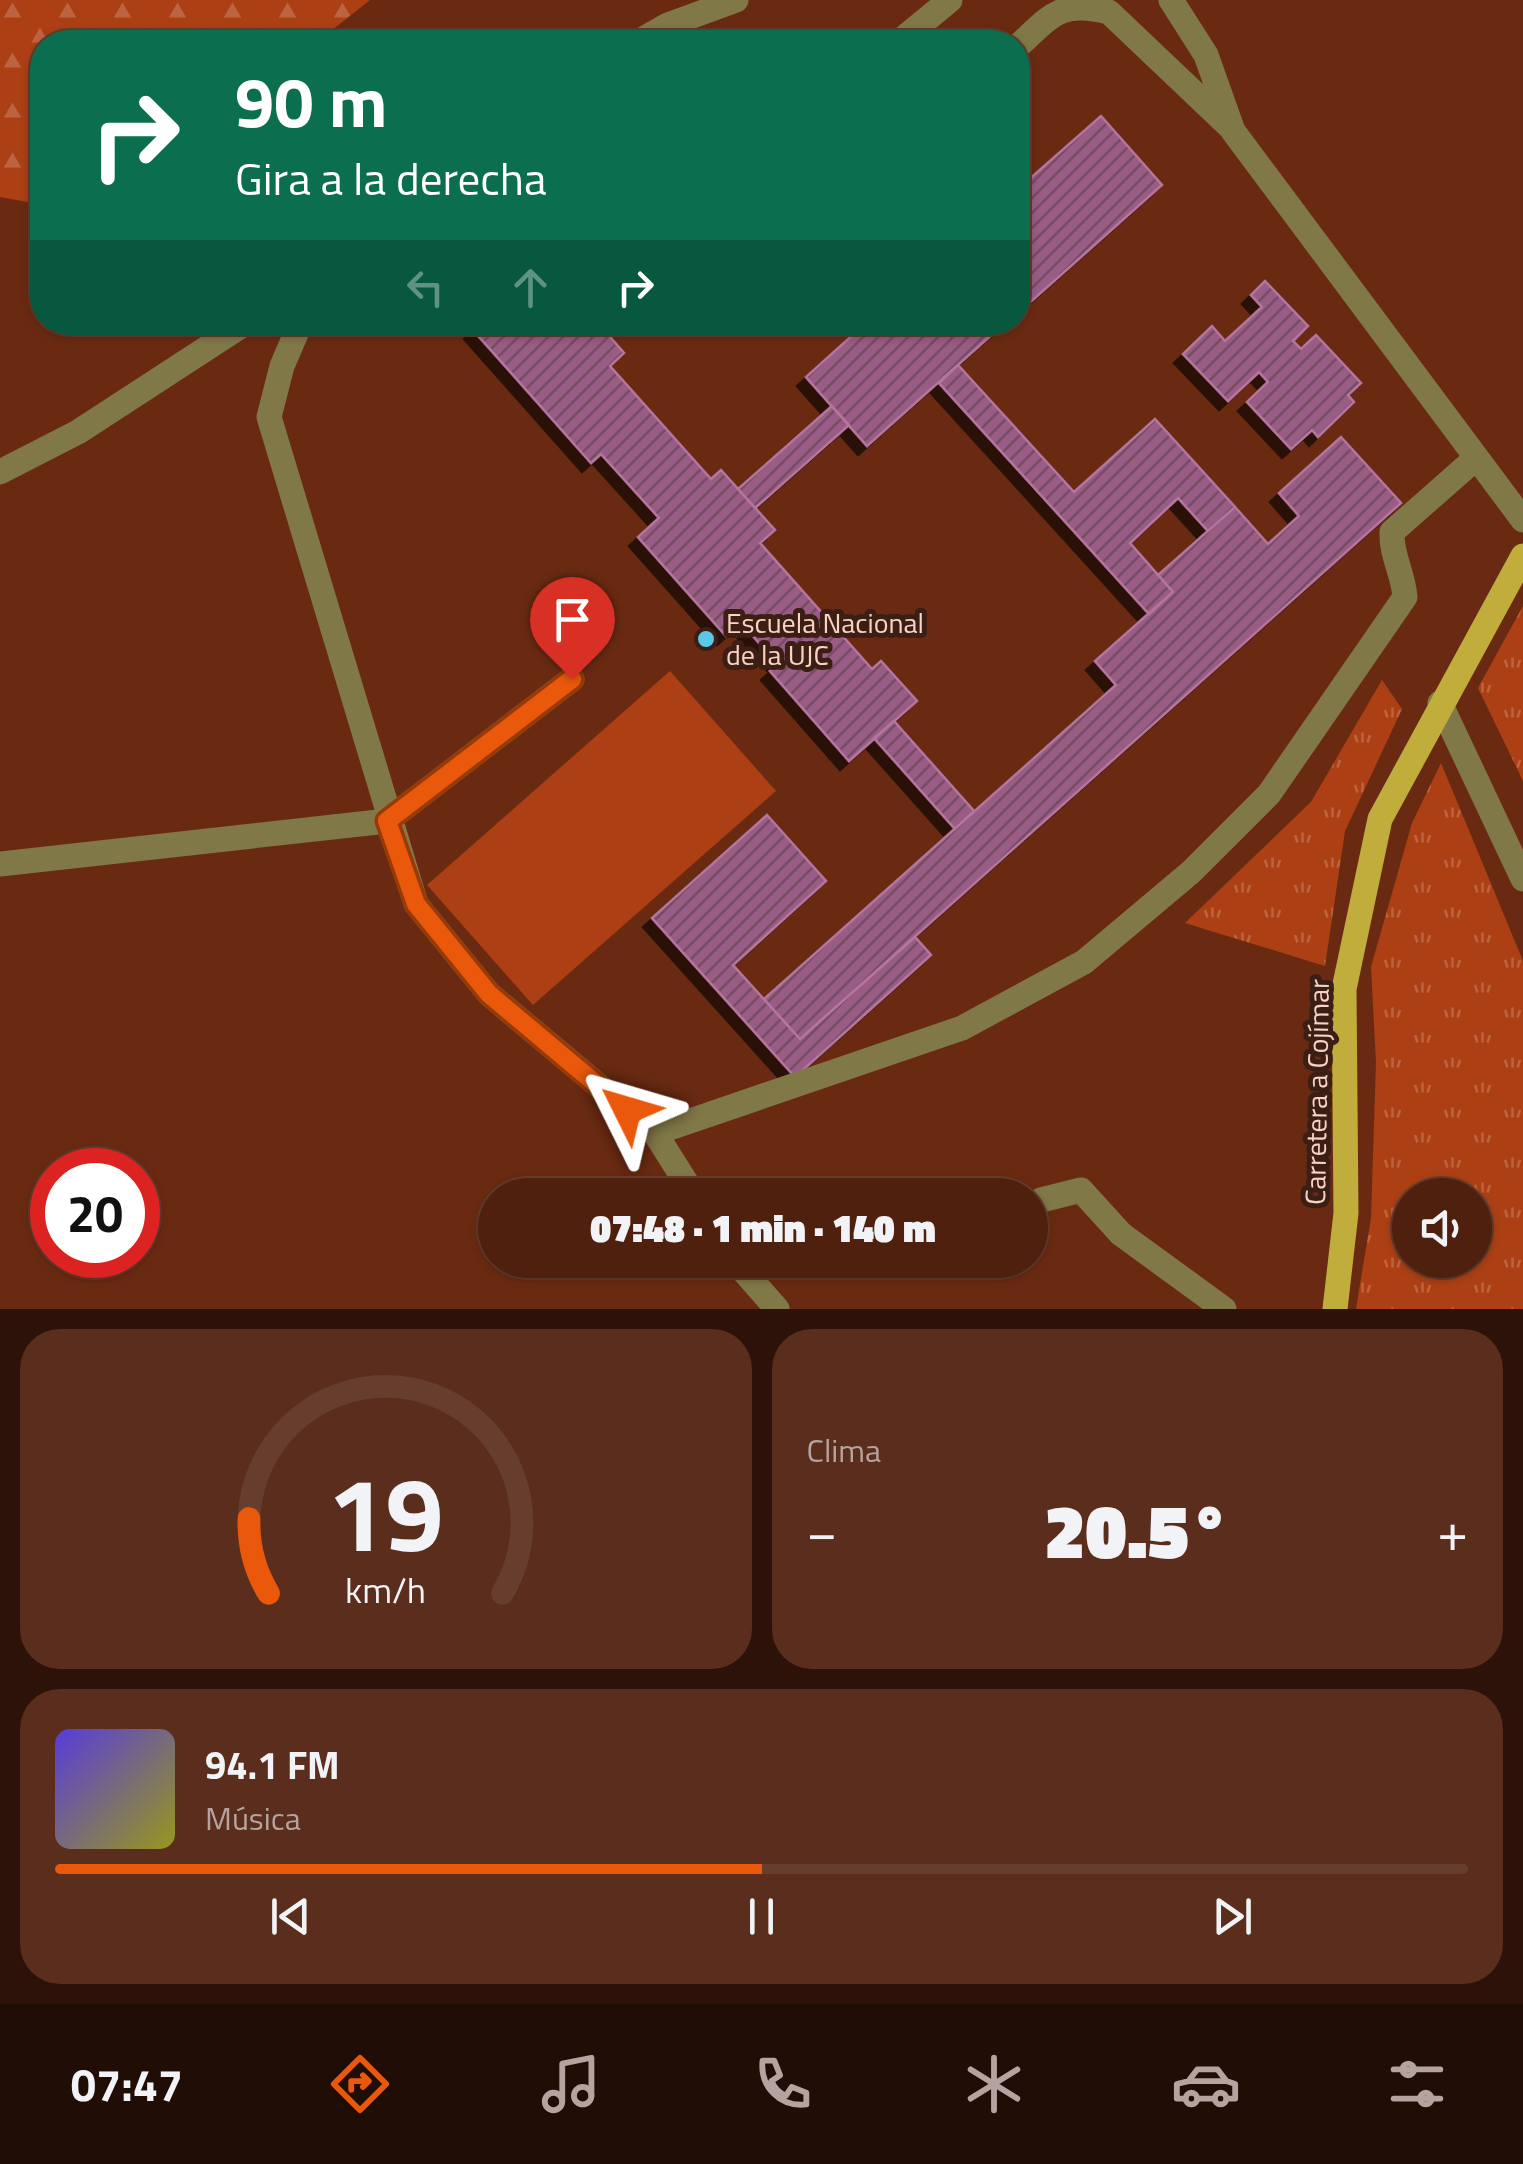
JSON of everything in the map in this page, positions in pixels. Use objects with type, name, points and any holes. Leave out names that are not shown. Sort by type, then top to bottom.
[{"type":"main road","name":"Carretera a Cojímar","points":[[1335,1309],[1346,1212],[1344,989],[1380,819],[1523,556]]},
{"type":"street","points":[[659,30],[736,0]]},
{"type":"street","points":[[914,30],[950,0]]},
{"type":"street","points":[[1171,0],[1206,55],[1234,131]]},
{"type":"street","points":[[1030,35],[1061,6],[1085,4],[1109,12],[1234,131],[1523,520]]},
{"type":"street","points":[[0,472],[78,432],[228,335]]},
{"type":"street","points":[[295,335],[269,417],[387,821],[416,904],[489,994],[655,1133],[683,1178]]},
{"type":"street","points":[[655,1133],[962,1028],[1084,962],[1192,872],[1269,794],[1406,597],[1403,572],[1391,554],[1392,532],[1474,459]]},
{"type":"street","points":[[0,864],[387,821],[572,679]]},
{"type":"street","points":[[1440,704],[1523,878]]},
{"type":"street","points":[[1048,1198],[1081,1190],[1121,1234],[1224,1309]]},
{"type":"street","points":[[749,1278],[776,1309]]},
{"type":"green space","points":[[0,0],[370,0],[332,30],[30,30],[30,202],[0,197]]},
{"type":"green space","points":[[1523,606],[1523,781],[1478,688]]},
{"type":"green space","points":[[670,671],[776,791],[533,1005],[427,885]]},
{"type":"green space","points":[[1382,680],[1402,709],[1345,831],[1325,966],[1185,923],[1311,802]]},
{"type":"green space","points":[[1441,763],[1523,961],[1523,1309],[1356,1309],[1371,1218],[1376,1062],[1371,967],[1412,823]]},
{"type":"building","points":[[1101,116],[1162,185],[1030,302],[1030,178]]},
{"type":"building","points":[[1265,281],[1308,326],[1293,341],[1301,349],[1316,335],[1361,383],[1348,395],[1354,402],[1318,437],[1312,430],[1291,449],[1247,402],[1268,382],[1259,372],[1228,401],[1183,354],[1212,326],[1225,341],[1262,307],[1251,295]]},
{"type":"building","points":[[477,335],[608,335],[624,353],[610,366],[711,479],[721,470],[775,530],[760,543],[872,669],[881,661],[917,701],[849,761],[770,671],[778,664],[741,623],[726,636],[638,537],[659,518],[601,454],[591,463]]},
{"type":"building","points":[[853,335],[991,335],[867,446],[806,377]]},
{"type":"building","points":[[958,365],[1074,492],[1155,419],[1235,507],[1208,531],[1178,498],[1130,543],[1173,592],[1149,614],[939,383]]},
{"type":"building","points":[[832,406],[849,425],[755,508],[738,489]]},
{"type":"building","points":[[1341,437],[1401,503],[800,1039],[764,999],[1116,685],[1095,661],[1173,592],[1158,575],[1235,507],[1268,544],[1299,516],[1279,493]]},
{"type":"building","points":[[894,721],[974,811],[955,829],[874,738]]},
{"type":"building","points":[[767,815],[826,881],[733,965],[800,1039],[915,937],[931,955],[795,1077],[652,918]]},
{"type":"place","name":"Escuela Nacional de la UJC","points":[[706,639]]},
{"type":"route","points":[[572,679],[387,821],[416,904],[489,994],[627,1110]]}]
